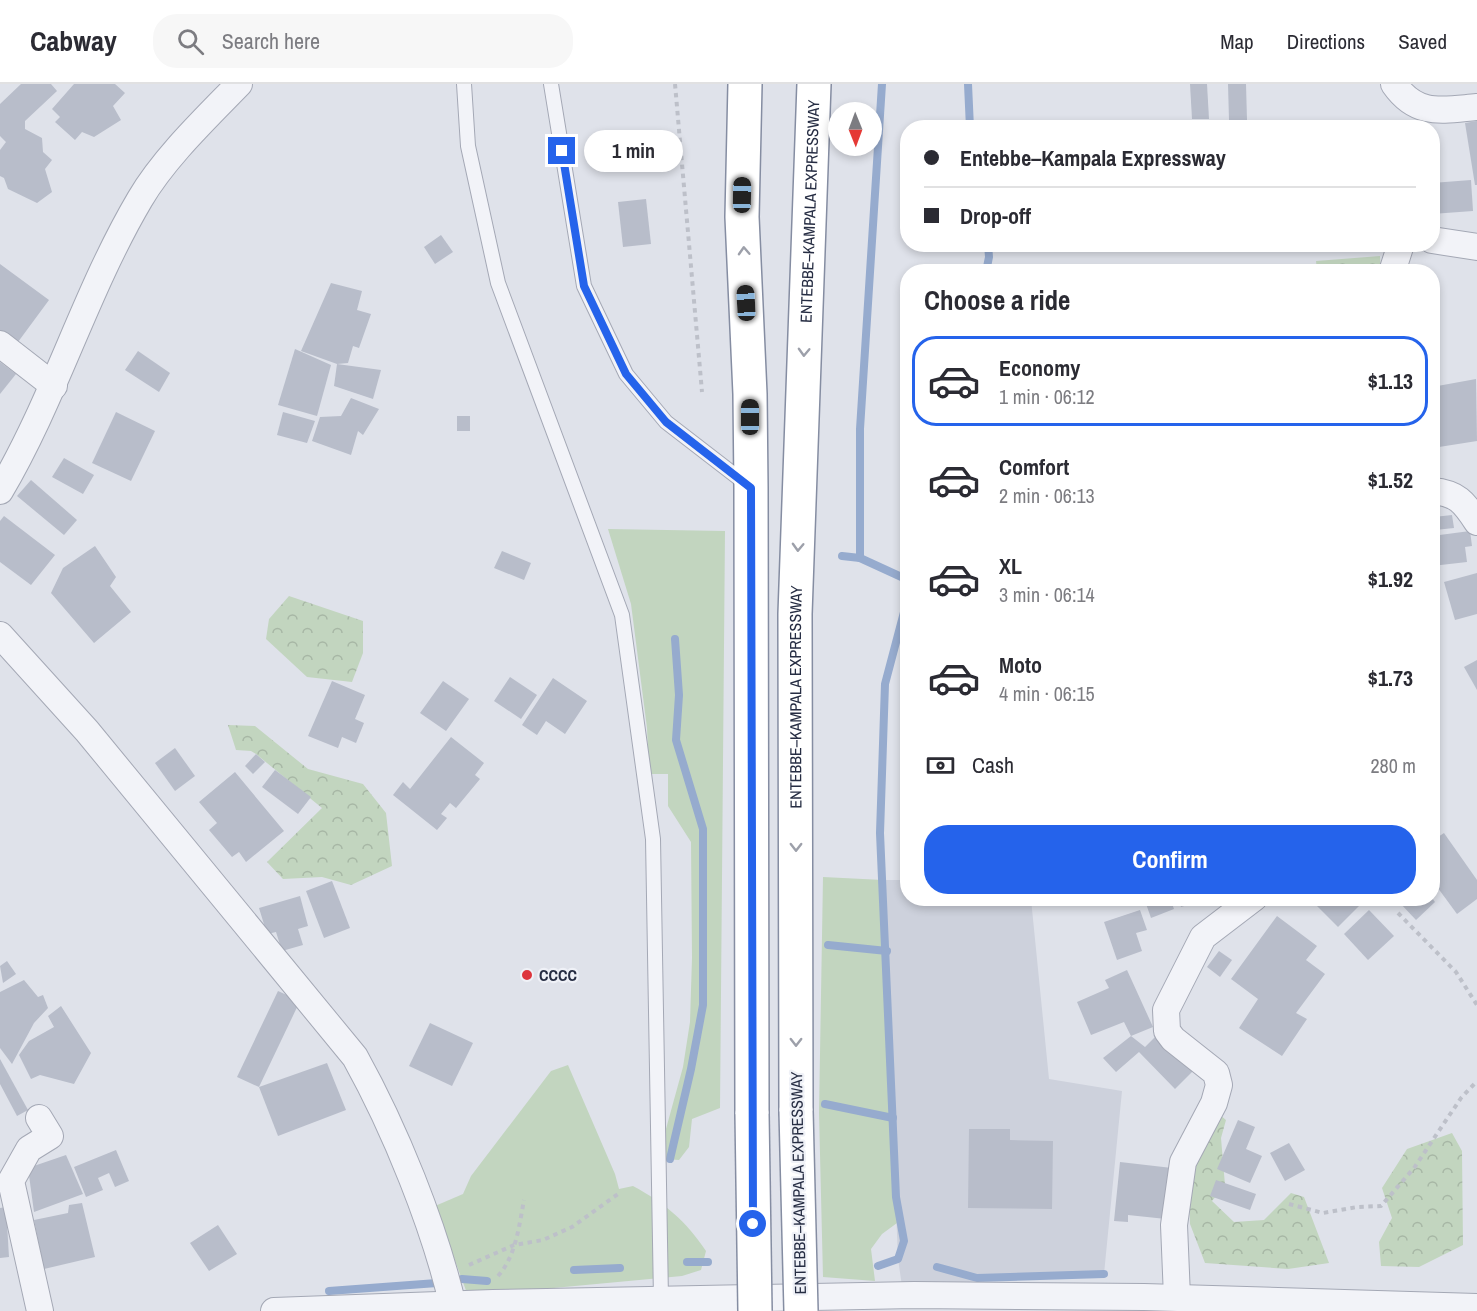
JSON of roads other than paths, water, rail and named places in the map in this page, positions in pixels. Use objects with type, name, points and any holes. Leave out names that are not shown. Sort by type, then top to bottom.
[{"type":"highway","points":[[745,84],[742,217],[750,394],[752,1114],[755,1311]]},
{"type":"highway","name":"ENTEBBE–KAMPALA EXPRESSWAY","points":[[801,1311],[796,1111],[795,615],[814,84]]},
{"type":"street","points":[[0,492],[26,447],[118,241],[141,196],[238,84]]},
{"type":"street","points":[[1394,84],[1419,107],[1434,111],[1477,107]]},
{"type":"street","points":[[1440,241],[1477,247]]},
{"type":"street","points":[[0,344],[54,386]]},
{"type":"street","points":[[1440,491],[1449,492],[1461,498],[1477,522]]},
{"type":"street","points":[[0,635],[87,731],[355,1057],[378,1099],[446,1276],[453,1306]]},
{"type":"street","points":[[1177,1297],[1174,1226],[1183,1162],[1214,1103],[1220,1085],[1216,1073],[1173,1039],[1167,1031],[1166,1010],[1203,937],[1244,906]]},
{"type":"street","points":[[39,1118],[50,1136],[29,1149],[10,1181],[40,1311]]},
{"type":"street","points":[[274,1311],[662,1299],[716,1304],[914,1295],[1177,1297],[1477,1307]]},
{"type":"lane","points":[[464,84],[468,146],[498,283],[622,615],[653,839],[662,1299]]},
{"type":"lane","points":[[551,84],[584,286],[626,374],[666,422],[751,488]]},
{"type":"waterway","points":[[860,558],[860,429],[882,84]]},
{"type":"waterway","points":[[968,84],[970,120]]},
{"type":"waterway","points":[[988,264],[989,252]]},
{"type":"waterway","points":[[842,556],[860,558],[900,576]]},
{"type":"waterway","points":[[878,1266],[898,1259],[904,1241],[896,1197],[880,833],[885,684],[900,627]]},
{"type":"waterway","points":[[670,1159],[703,1005],[703,829],[676,740],[679,695],[675,639]]},
{"type":"waterway","points":[[828,945],[887,951]]},
{"type":"waterway","points":[[825,1104],[893,1118]]},
{"type":"waterway","points":[[687,1262],[708,1262]]},
{"type":"waterway","points":[[937,1267],[977,1278],[1104,1274]]},
{"type":"waterway","points":[[574,1270],[620,1268]]},
{"type":"waterway","points":[[462,1279],[487,1281]]},
{"type":"waterway","points":[[329,1291],[437,1283]]},
{"type":"place","name":"CCCC","points":[[527,975]]}]
